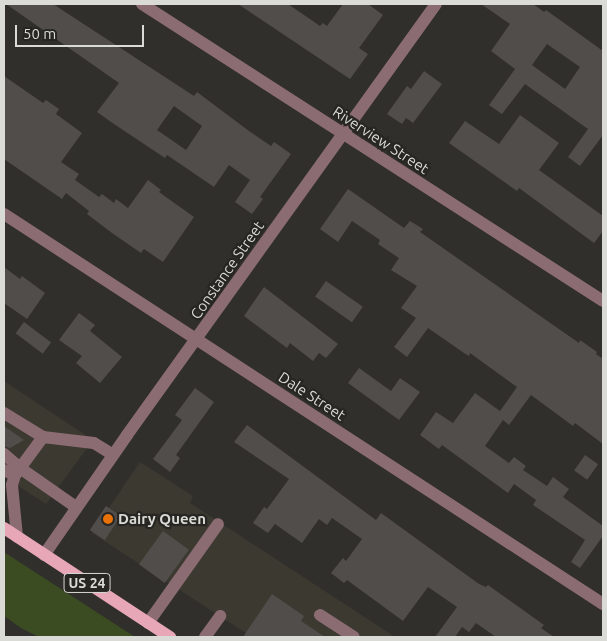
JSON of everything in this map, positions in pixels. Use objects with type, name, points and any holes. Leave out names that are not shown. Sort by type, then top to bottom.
[{"type":"main road","name":"US 24","points":[[4,528],[170,637]]},
{"type":"street","name":"Riverview Street","points":[[142,4],[603,301]]},
{"type":"street","name":"Constance Street","points":[[44,554],[436,4]]},
{"type":"street","name":"Dale Street","points":[[4,214],[603,604]]},
{"type":"street","points":[[4,413],[43,437],[94,443],[113,455]]},
{"type":"street","points":[[13,471],[43,437]]},
{"type":"street","points":[[4,454],[13,471],[12,485],[17,537]]},
{"type":"street","points":[[13,471],[76,507]]},
{"type":"street","points":[[148,623],[218,524]]},
{"type":"street","points":[[320,615],[354,637]]},
{"type":"street","points":[[205,637],[220,616]]},
{"type":"shaded area","points":[[4,381],[93,440],[46,504],[4,477]]},
{"type":"shaded area","points":[[140,462],[193,496],[190,503],[395,637],[252,637],[92,533]]},
{"type":"green space","points":[[4,552],[135,637],[39,637],[21,628],[4,616]]},
{"type":"building","points":[[6,4],[53,4],[194,96],[197,92],[271,146],[274,142],[291,154],[260,197],[263,199],[252,214],[235,202],[250,180],[229,165],[214,187],[167,155],[165,158],[97,112],[119,83]],"holes":[[[174,106],[202,126],[186,150],[157,130]]]},
{"type":"building","points":[[238,4],[288,4],[320,26],[323,23],[327,26],[343,4],[368,4],[383,15],[359,48],[368,54],[350,79]]},
{"type":"building","points":[[481,4],[533,4],[544,12],[546,10],[603,51],[603,135],[580,166],[568,157],[588,129],[525,84],[502,114],[489,105],[515,69],[491,51],[510,24]],"holes":[[[547,44],[580,67],[565,89],[532,65]]]},
{"type":"building","points":[[424,71],[442,84],[413,123],[406,118],[402,124],[387,114],[407,86],[411,89]]},
{"type":"building","points":[[4,76],[43,103],[46,100],[59,109],[56,114],[82,133],[61,162],[79,174],[75,180],[99,197],[102,194],[114,203],[116,199],[128,208],[148,180],[161,190],[159,192],[194,217],[163,262],[144,249],[141,253],[112,233],[87,214],[89,211],[66,193],[62,199],[4,159]]},
{"type":"building","points":[[520,115],[559,143],[539,170],[603,216],[603,231],[594,243],[519,188],[517,191],[449,143],[465,121],[499,144]]},
{"type":"building","points":[[348,189],[404,228],[410,221],[423,229],[420,232],[579,343],[580,340],[597,352],[596,354],[603,359],[603,444],[575,423],[573,426],[531,395],[509,425],[503,420],[485,446],[509,463],[514,457],[526,466],[523,470],[547,486],[553,477],[569,489],[563,497],[603,526],[603,536],[580,568],[571,562],[585,540],[533,505],[536,500],[514,484],[508,493],[442,445],[439,449],[420,435],[436,412],[453,423],[475,393],[500,411],[517,387],[470,353],[469,356],[428,328],[407,357],[394,347],[416,318],[401,308],[417,286],[391,270],[399,258],[378,244],[380,240],[352,221],[338,242],[320,229]]},
{"type":"building","points":[[4,267],[20,279],[22,276],[45,293],[27,319],[4,303]]},
{"type":"building","points":[[326,281],[363,307],[352,322],[315,297]]},
{"type":"building","points":[[264,287],[338,344],[326,358],[319,353],[313,361],[290,343],[287,348],[244,316]]},
{"type":"building","points":[[79,313],[95,325],[90,331],[122,357],[100,383],[76,363],[82,356],[59,340]]},
{"type":"building","points":[[24,322],[51,342],[43,354],[16,333]]},
{"type":"building","points":[[359,368],[391,391],[400,378],[420,392],[399,420],[348,383]]},
{"type":"building","points":[[195,388],[214,402],[176,455],[180,458],[170,472],[153,459],[182,420],[175,415]]},
{"type":"building","points":[[247,425],[376,520],[381,513],[479,584],[486,587],[488,585],[544,625],[541,628],[554,637],[496,637],[476,623],[469,632],[462,627],[455,637],[435,637],[457,607],[428,587],[403,621],[347,580],[344,583],[331,573],[343,558],[346,561],[362,539],[332,518],[327,525],[319,519],[302,543],[275,524],[268,533],[253,523],[264,507],[267,509],[289,479],[234,442]]},
{"type":"building","points":[[4,426],[24,440],[10,448],[4,446]]},
{"type":"building","points":[[585,455],[598,464],[587,480],[574,471]]},
{"type":"building","points":[[106,506],[121,516],[105,540],[90,530]]},
{"type":"building","points":[[163,531],[189,550],[165,583],[139,564]]},
{"type":"building","points":[[272,594],[304,616],[301,621],[325,637],[243,637]]},
{"type":"place","name":"Dairy Queen","points":[[108,519]]}]
